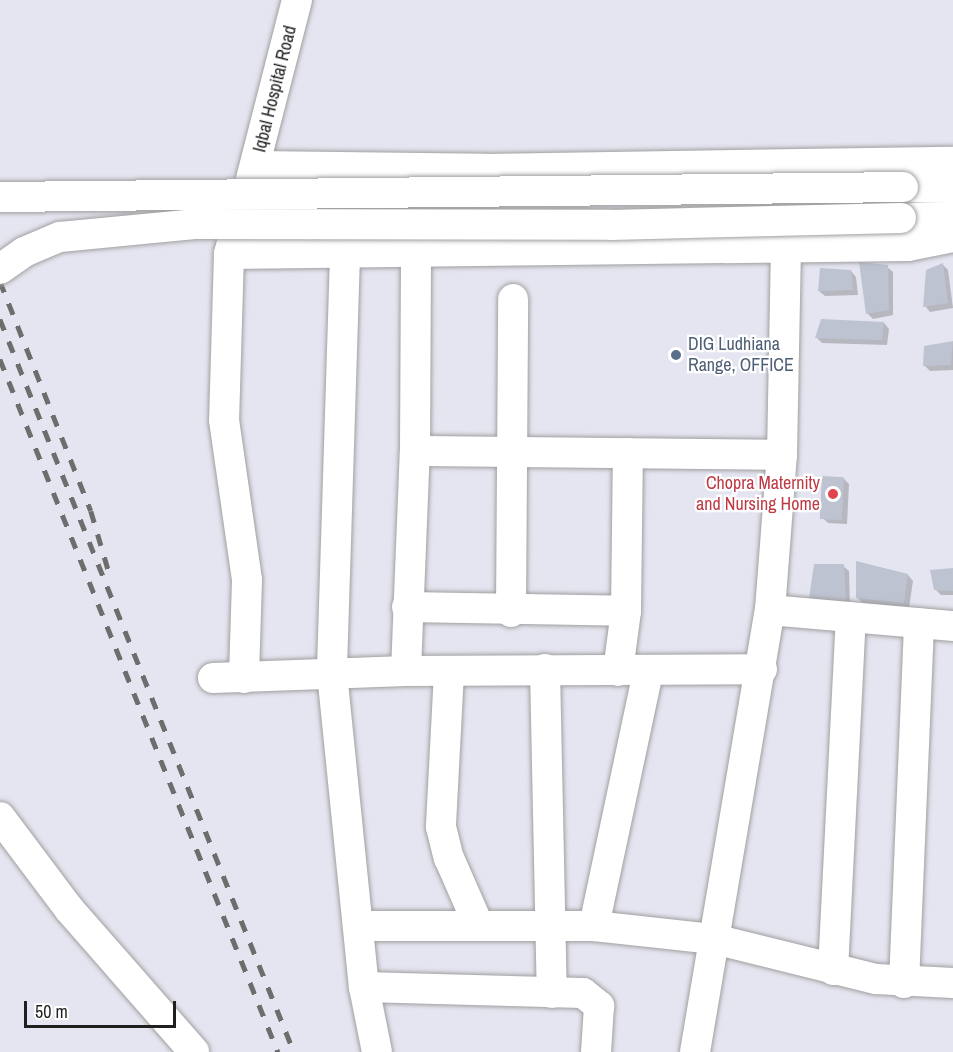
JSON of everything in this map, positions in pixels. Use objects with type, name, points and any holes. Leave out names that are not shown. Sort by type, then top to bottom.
[{"type":"street","name":"Iqbal Hospital Road","points":[[244,678],[247,580],[224,420],[229,254],[297,0]]},
{"type":"street","points":[[253,171],[953,162]]},
{"type":"street","points":[[0,196],[953,188]]},
{"type":"street","points":[[0,268],[24,252],[60,237],[194,224],[602,225],[953,217]]},
{"type":"street","points":[[229,254],[345,255],[416,252],[786,249],[908,246],[953,237]]},
{"type":"street","points":[[695,1052],[762,669],[770,610],[782,455],[786,249]]},
{"type":"street","points":[[406,671],[415,451],[416,252]]},
{"type":"street","points":[[345,255],[333,673],[364,987],[377,1052]]},
{"type":"street","points":[[511,612],[513,298]]},
{"type":"street","points":[[415,451],[511,454],[782,455]]},
{"type":"street","points":[[618,671],[626,611],[628,453]]},
{"type":"street","points":[[407,607],[511,612],[626,611]]},
{"type":"street","points":[[770,610],[953,626]]},
{"type":"street","points":[[833,970],[851,617]]},
{"type":"street","points":[[904,983],[919,623]]},
{"type":"street","points":[[213,678],[406,671],[545,669],[648,672],[762,669]]},
{"type":"street","points":[[545,669],[552,993]]},
{"type":"street","points":[[449,672],[441,827],[449,858],[478,924]]},
{"type":"street","points":[[594,926],[648,672]]},
{"type":"street","points":[[0,817],[69,909],[194,1052]]},
{"type":"street","points":[[358,926],[551,923],[594,926],[714,939],[833,970],[904,983],[953,983]]},
{"type":"street","points":[[364,987],[583,993],[594,998],[601,1016],[596,1052]]},
{"type":"building","points":[[859,262],[888,265],[889,310],[866,314]]},
{"type":"building","points":[[943,263],[948,303],[923,307],[926,270]]},
{"type":"building","points":[[820,268],[851,270],[853,290],[818,291]]},
{"type":"building","points":[[821,319],[884,322],[882,340],[815,338]]},
{"type":"building","points":[[953,341],[951,365],[923,366],[924,346]]},
{"type":"building","points":[[822,476],[844,477],[842,520],[820,519]]},
{"type":"building","points":[[856,561],[908,574],[904,603],[856,598]]},
{"type":"building","points":[[814,564],[844,564],[846,604],[809,598]]},
{"type":"building","points":[[953,568],[953,591],[934,590],[930,570]]},
{"type":"railway","points":[[0,281],[91,511],[111,579]]},
{"type":"railway","points":[[0,319],[294,1052]]},
{"type":"railway","points":[[0,359],[278,1052]]},
{"type":"place","name":"DIG Ludhiana Range, OFFICE","points":[[676,355]]},
{"type":"place","name":"Chopra Maternity and Nursing Home","points":[[833,494]]}]
